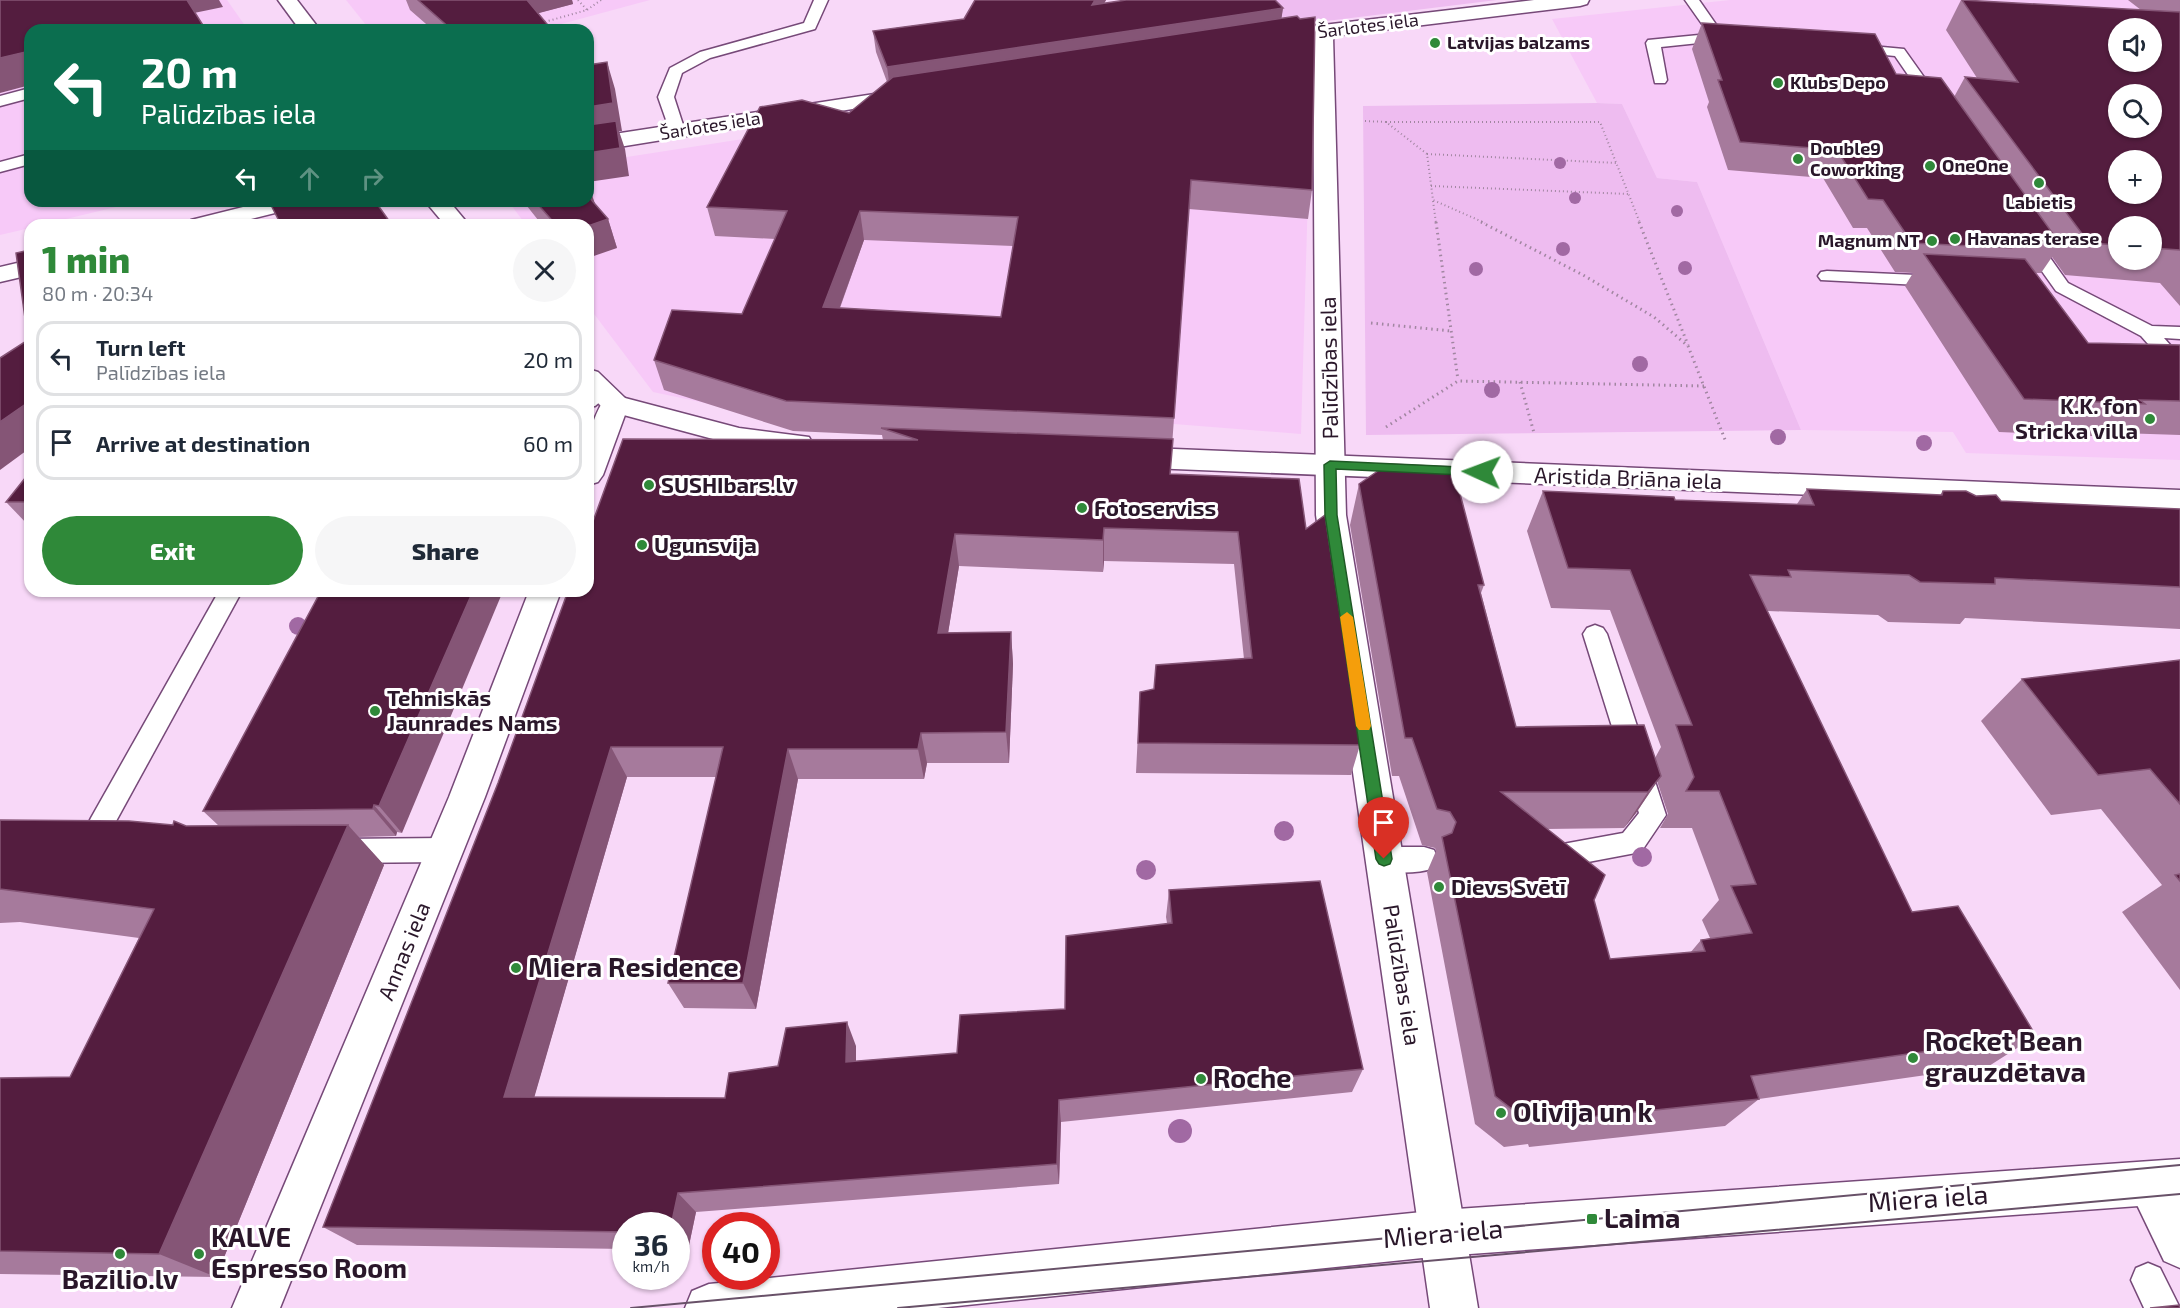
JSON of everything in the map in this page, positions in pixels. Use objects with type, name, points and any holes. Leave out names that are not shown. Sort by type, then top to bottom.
[{"type":"street","points":[[287,0],[305,24]]},
{"type":"street","name":"Šarlotes iela","points":[[1288,36],[1580,0]]},
{"type":"street","name":"Palīdzības iela","points":[[1323,31],[1331,515],[1454,1308]]},
{"type":"street","name":"Šarlotes iela","points":[[594,144],[924,93]]},
{"type":"street","points":[[225,219],[272,207]]},
{"type":"street","points":[[442,207],[452,219]]},
{"type":"street","points":[[0,274],[24,268]]},
{"type":"street","points":[[594,426],[598,394],[739,437],[829,447]]},
{"type":"street","name":"Aristida Briāna iela","points":[[1103,457],[2180,500]]},
{"type":"street","name":"Annas iela","points":[[256,1308],[445,850],[542,597]]},
{"type":"street","points":[[2164,1182],[2180,1245]]},
{"type":"street","name":"Miera iela","points":[[709,1308],[1442,1233],[2164,1182]]},
{"type":"lane","points":[[677,131],[666,97],[675,71],[705,55],[810,26],[821,0]]},
{"type":"lane","points":[[1692,0],[1718,37]]},
{"type":"lane","points":[[1660,80],[1653,43],[1718,37],[1752,40]]},
{"type":"lane","points":[[1831,46],[1899,52],[1940,111]]},
{"type":"lane","points":[[0,101],[24,95]]},
{"type":"lane","points":[[0,167],[24,161]]},
{"type":"lane","points":[[2021,229],[2062,287]]},
{"type":"lane","points":[[1827,276],[1956,282]]},
{"type":"lane","points":[[2038,286],[2062,287],[2148,332],[2180,368]]},
{"type":"lane","points":[[2148,332],[2180,333]]},
{"type":"lane","points":[[100,826],[228,597]]},
{"type":"lane","points":[[1551,856],[1631,844],[1653,815],[1595,634]]},
{"type":"lane","points":[[313,852],[445,850]]},
{"type":"lane","points":[[1384,859],[1424,859]]},
{"type":"path","points":[[578,0],[587,10]]},
{"type":"path","points":[[538,24],[587,10],[601,0]]},
{"type":"path","points":[[1325,120],[1600,122],[1726,442]]},
{"type":"path","points":[[1386,122],[1427,154],[1617,164]]},
{"type":"path","points":[[1427,154],[1458,381]]},
{"type":"path","points":[[1431,186],[1629,194]]},
{"type":"path","points":[[1433,200],[1504,232],[1583,275],[1654,317],[1688,346]]},
{"type":"path","points":[[1328,319],[1451,331]]},
{"type":"path","points":[[1378,432],[1458,381],[1704,386]]},
{"type":"path","points":[[1520,382],[1535,434]]},
{"type":"shaded area","points":[[0,0],[227,0],[244,24],[24,24],[24,207],[116,207],[66,219],[24,219],[24,229],[0,235]]},
{"type":"shaded area","points":[[346,0],[650,0],[561,24],[365,24]]},
{"type":"shaded area","points":[[1251,0],[1497,0],[1278,27]]},
{"type":"shaded area","points":[[1730,0],[2180,0],[2180,460],[1966,453],[1953,432],[1801,430],[1697,182],[1657,178],[1622,104],[1597,103],[1552,19]]},
{"type":"shaded area","points":[[1296,53],[1312,57],[1301,434],[1174,424],[724,407],[653,392],[594,314],[594,219],[522,219],[512,207],[594,207],[594,162]]},
{"type":"shaded area","points":[[1622,104],[1657,178],[1697,182],[1801,430],[1366,435],[1363,106]]},
{"type":"building","points":[[0,0],[187,0],[202,24],[24,24],[24,52],[0,58]]},
{"type":"building","points":[[418,0],[527,0],[547,24],[445,24]]},
{"type":"building","points":[[975,0],[1095,0],[1092,5],[1126,0],[1275,0],[1283,8],[887,67],[873,31],[964,19]]},
{"type":"building","points":[[1962,0],[2180,12],[2180,250],[2162,249],[2162,216],[2108,216],[2108,244],[2089,243],[1965,77],[2018,82]]},
{"type":"building","points":[[1297,16],[1300,19],[1315,17],[1312,190],[1191,180],[1174,418],[786,401],[654,360],[672,310],[742,314],[787,211],[707,207],[760,107],[802,100],[849,113],[893,77]],"holes":[[[860,211],[1018,217],[1001,317],[823,307]]]},
{"type":"building","points":[[1702,23],[1875,34],[1896,74],[1941,78],[2061,245],[2005,240],[2011,248],[1912,243],[1883,200],[1868,199],[1837,150],[1740,142],[1718,80],[1722,80]]},
{"type":"building","points":[[607,62],[613,103],[594,106],[594,64]]},
{"type":"building","points":[[616,121],[620,148],[594,152],[594,124]]},
{"type":"building","points":[[594,203],[608,219],[594,224],[594,219],[551,219],[540,207],[594,207]]},
{"type":"building","points":[[272,207],[379,207],[388,219],[278,219]]},
{"type":"building","points":[[24,251],[24,311],[16,253]]},
{"type":"building","points":[[1924,254],[2025,259],[2088,343],[2180,345],[2180,401],[2140,400],[2145,404],[2024,399]]},
{"type":"building","points":[[24,343],[24,405],[0,422],[0,358]]},
{"type":"building","points":[[881,428],[1173,439],[1170,474],[1299,479],[1306,529],[1325,515],[1360,745],[1138,743],[1140,692],[1154,689],[1156,665],[1252,658],[1238,532],[1104,528],[1103,540],[955,534],[938,633],[1011,632],[1006,732],[921,733],[918,749],[788,749],[743,983],[668,983],[723,747],[611,747],[504,1097],[725,1098],[729,1073],[778,1066],[786,1028],[847,1022],[846,1062],[957,1053],[960,1015],[1065,1009],[1066,936],[1172,923],[1169,890],[1320,881],[1363,1069],[1059,1100],[1057,1164],[678,1193],[674,1212],[612,1212],[612,1232],[323,1227],[498,783],[566,597],[594,597],[594,519],[623,439],[918,440]]},
{"type":"building","points":[[1388,464],[1453,467],[1484,585],[1478,585],[1516,727],[1644,725],[1661,776],[1648,792],[1501,792],[1605,875],[1594,900],[1610,959],[1705,951],[1701,940],[1752,933],[1731,886],[1756,884],[1719,791],[1686,791],[1694,777],[1676,725],[1692,725],[1630,570],[1568,568],[1543,491],[1674,497],[1675,500],[1814,505],[1807,489],[1942,495],[1943,491],[1966,491],[1976,496],[1996,495],[2001,501],[2180,509],[2180,587],[1995,578],[1995,584],[1920,582],[1909,575],[1788,570],[1791,577],[1750,575],[1912,912],[1958,906],[2036,1036],[1751,1076],[1759,1099],[1552,1121],[1551,1118],[1526,1120],[1495,1096],[1442,837],[1452,833],[1456,822],[1450,812],[1437,809],[1412,738],[1405,738],[1359,484]]},
{"type":"building","points":[[24,480],[24,502],[6,502]]},
{"type":"building","name":"Tehniskās Jaunrades Nams","points":[[318,597],[470,597],[379,806],[374,805],[373,809],[203,811]]},
{"type":"building","points":[[2180,660],[2180,804],[2150,769],[2098,775],[2022,679]]},
{"type":"building","points":[[0,820],[129,821],[173,825],[174,821],[186,826],[348,825],[159,1254],[0,1251],[0,1078],[70,1077],[154,909],[0,889]]},
{"type":"building","points":[[2179,1305],[2180,1308],[2150,1308]]},
{"type":"tram line","points":[[631,1308],[2180,1165]]},
{"type":"tram line","points":[[898,1308],[2180,1194]]},
{"type":"slow traffic","points":[[1347,617],[1364,726]]},
{"type":"place","name":"Latvijas balzams","points":[[1435,43]]},
{"type":"place","name":"Klubs Depo","points":[[1778,83]]},
{"type":"place","name":"Double9 Coworking","points":[[1798,159]]},
{"type":"place","name":"OneOne","points":[[1930,166]]},
{"type":"place","name":"Labietis","points":[[2039,183]]},
{"type":"place","name":"Havanas terase","points":[[1955,239]]},
{"type":"place","name":"Magnum NT","points":[[1932,241]]},
{"type":"place","name":"K.K. fon Stricka villa","points":[[2150,419]]},
{"type":"place","name":"SUSHIbars.lv","points":[[649,485]]},
{"type":"place","name":"Fotoserviss","points":[[1082,508]]},
{"type":"place","name":"Ugunsvija","points":[[642,545]]},
{"type":"place","name":"Tehniskās Jaunrades Nams","points":[[375,711]]},
{"type":"place","name":"Dievs Svētī","points":[[1439,887]]},
{"type":"place","name":"Miera Residence","points":[[516,968]]},
{"type":"place","name":"Rocket Bean grauzdētava","points":[[1913,1058]]},
{"type":"place","name":"Roche","points":[[1201,1079]]},
{"type":"place","name":"Olivija un k","points":[[1501,1113]]},
{"type":"place","name":"Laima","points":[[1592,1219]]},
{"type":"place","name":"Bazilio.lv","points":[[120,1254]]},
{"type":"place","name":"KALVE Espresso Room","points":[[199,1254]]},
{"type":"route","points":[[1384,859],[1331,515],[1330,465],[1482,472]]}]
